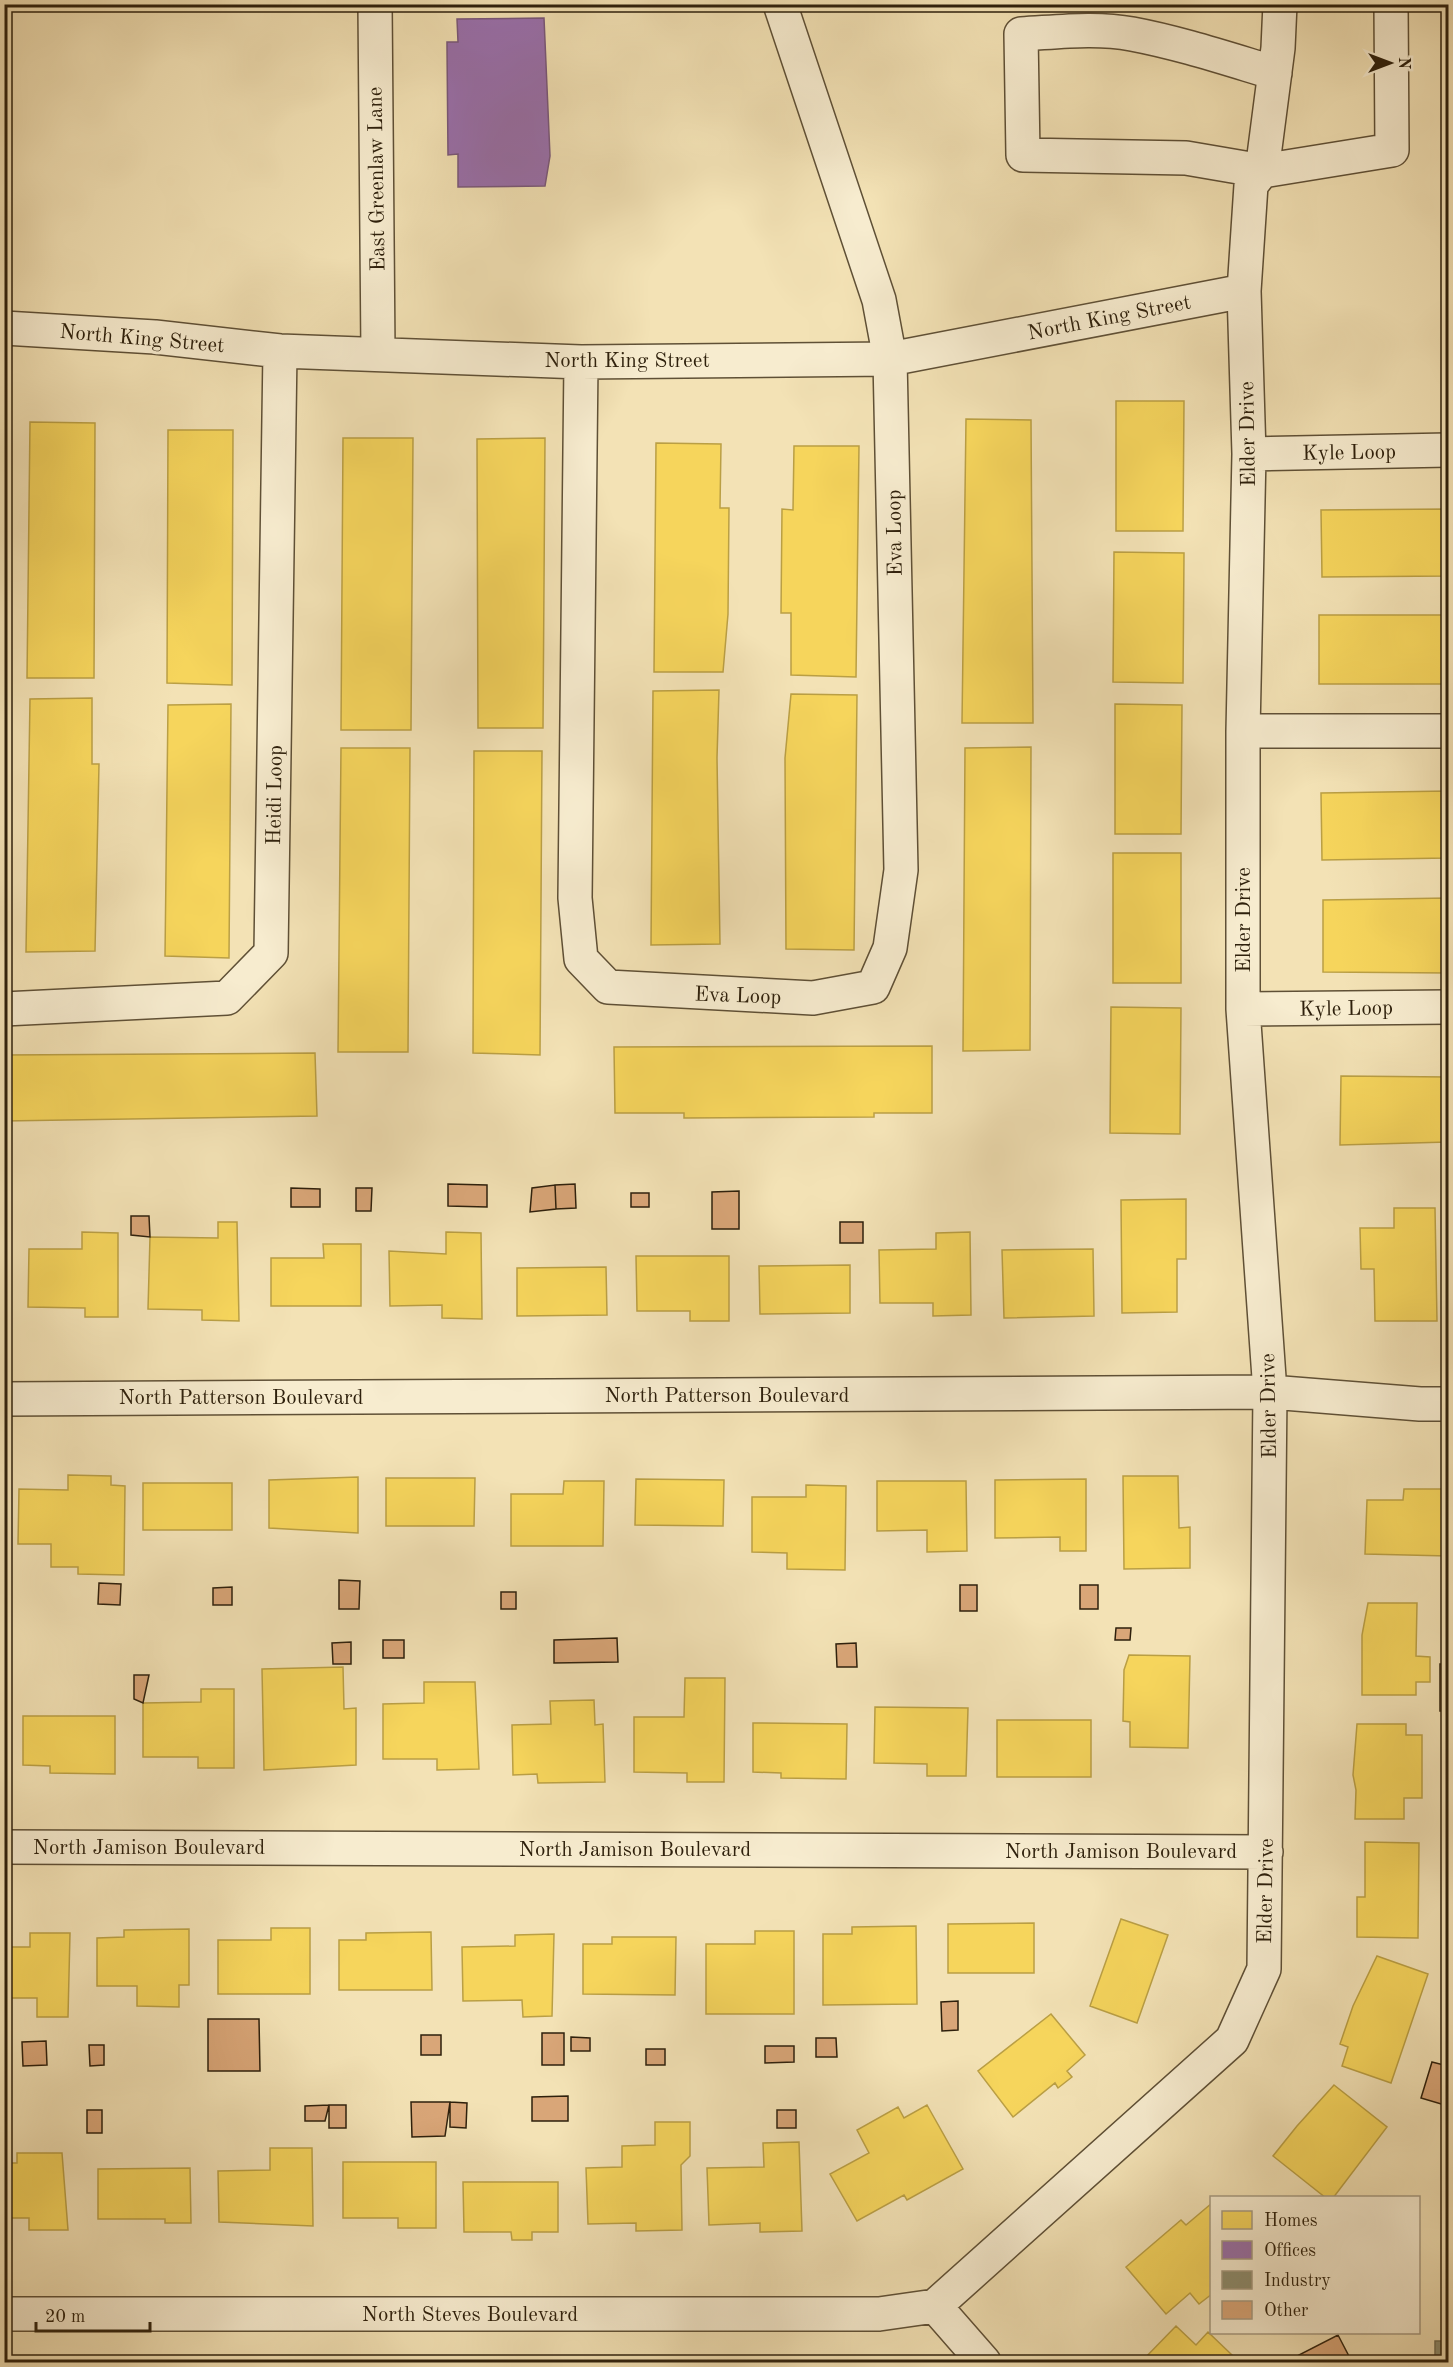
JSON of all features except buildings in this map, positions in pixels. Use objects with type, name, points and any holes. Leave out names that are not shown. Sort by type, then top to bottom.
[{"type":"street","name":"East Greenlaw Lane","points":[[375,4],[378,353]]},
{"type":"street","points":[[780,4],[879,300],[890,359]]},
{"type":"street","name":"Elder Drive","points":[[935,2306],[1232,2040],[1264,1968],[1270,1392],[1243,1009],[1243,731],[1249,454],[1244,291],[1251,185],[1262,171],[1278,48],[1280,4]]},
{"type":"street","points":[[1275,74],[1195,49],[1130,34],[1079,30],[1021,34],[1023,155],[1186,158],[1262,171],[1392,150],[1391,4]]},
{"type":"street","name":"North King Street","points":[[4,328],[155,337],[280,351],[581,362],[890,359],[1244,291]]},
{"type":"street","name":"Heidi Loop","points":[[4,1009],[227,998],[271,953],[280,351]]},
{"type":"street","name":"Eva Loop","points":[[581,362],[575,898],[581,959],[608,987],[813,998],[873,987],[890,948],[901,870],[890,359]]},
{"type":"street","name":"Kyle Loop","points":[[1249,454],[1449,450]]},
{"type":"street","points":[[1243,731],[1449,731]]},
{"type":"street","name":"Kyle Loop","points":[[1243,1009],[1449,1007]]},
{"type":"street","name":"North Patterson Boulevard","points":[[4,1398],[1270,1392],[1420,1404],[1449,1404]]},
{"type":"street","name":"North Jamison Boulevard","points":[[4,1847],[1266,1852]]},
{"type":"street","points":[[935,2306],[984,2362]]},
{"type":"street","name":"North Steves Boulevard","points":[[4,2314],[879,2314],[935,2306]]}]
